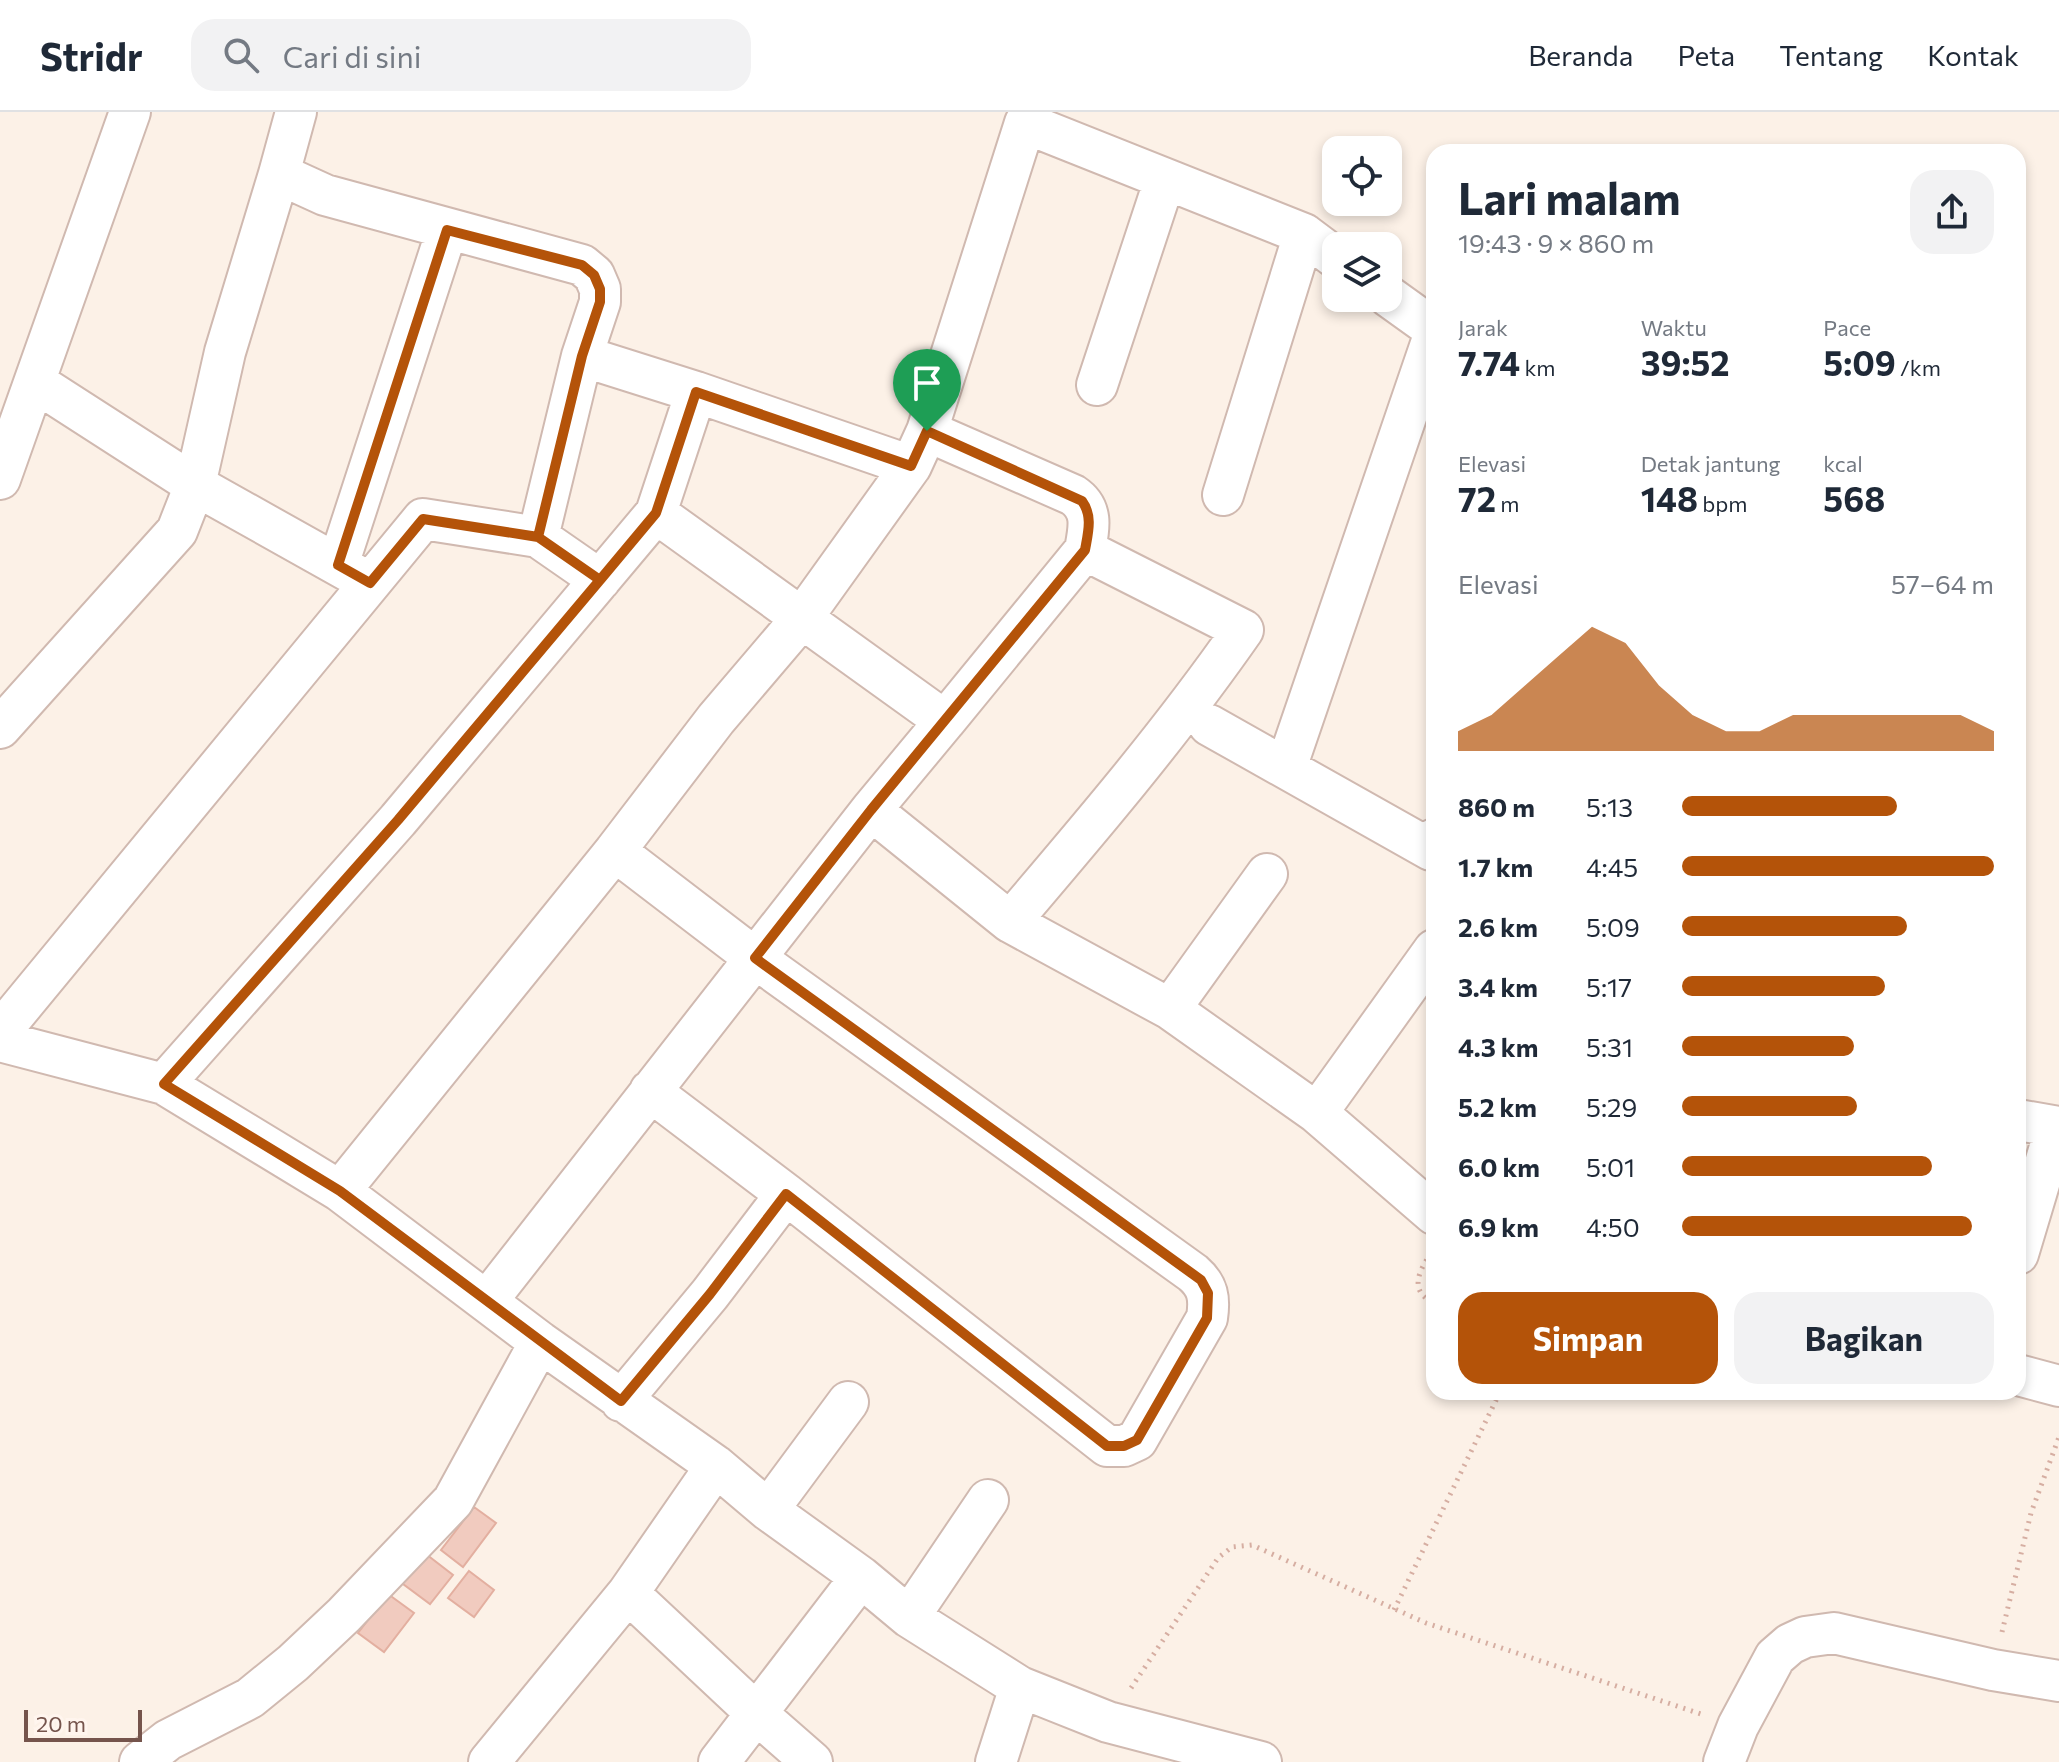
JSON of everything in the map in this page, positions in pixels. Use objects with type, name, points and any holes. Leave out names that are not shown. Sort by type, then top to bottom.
[{"type":"street","points":[[0,479],[130,112]]},
{"type":"street","points":[[0,728],[167,545],[182,520],[195,485],[225,352],[296,112]]},
{"type":"street","points":[[340,1191],[615,851],[716,719],[802,618],[919,448],[1025,123],[1304,234],[1322,248]]},
{"type":"street","points":[[279,174],[325,195],[588,267],[594,275],[601,295],[582,356],[538,537]]},
{"type":"street","points":[[1097,385],[1165,179]]},
{"type":"street","points":[[354,574],[363,488],[447,230]]},
{"type":"street","points":[[1223,495],[1304,234]]},
{"type":"street","points":[[1402,307],[1426,326]]},
{"type":"street","points":[[487,1301],[871,810],[1085,550],[1089,523],[1087,508],[1082,501],[919,448],[696,392],[582,356]]},
{"type":"street","points":[[1286,768],[1426,356]]},
{"type":"street","points":[[35,382],[195,485],[354,574]]},
{"type":"street","points":[[164,1084],[398,820],[656,513],[696,392]]},
{"type":"street","points":[[363,488],[423,519],[538,537],[600,580]]},
{"type":"street","points":[[656,513],[945,721]]},
{"type":"street","points":[[0,1032],[354,574],[423,519]]},
{"type":"street","points":[[1010,922],[1122,789],[1208,681],[1243,630],[1085,550]]},
{"type":"street","points":[[1209,725],[1426,847]]},
{"type":"street","points":[[871,810],[1010,922],[1170,1009],[1317,1113],[1426,1207]]},
{"type":"street","points":[[615,851],[755,958],[1193,1273],[1207,1287],[1207,1318],[1137,1440],[1124,1446],[1107,1446],[650,1091]]},
{"type":"street","points":[[1170,1009],[1267,874]]},
{"type":"street","points":[[1317,1113],[1426,961]]},
{"type":"street","points":[[0,1041],[164,1084],[340,1191],[540,1342],[716,1466],[768,1510],[861,1577],[909,1617],[1020,1687],[1108,1722],[1261,1762]]},
{"type":"street","points":[[2026,1121],[2058,1127],[2026,1229]]},
{"type":"street","points":[[621,1401],[710,1294],[786,1194]]},
{"type":"street","points":[[140,1762],[168,1740],[250,1698],[293,1663],[344,1615],[453,1501],[540,1342]]},
{"type":"street","points":[[2026,1377],[2059,1386]]},
{"type":"street","points":[[768,1510],[848,1402]]},
{"type":"street","points":[[489,1762],[628,1593],[716,1466]]},
{"type":"street","points":[[909,1617],[988,1500]]},
{"type":"street","points":[[719,1762],[861,1577]]},
{"type":"street","points":[[628,1593],[812,1762]]},
{"type":"street","points":[[1731,1744],[1775,1657],[1790,1644],[1805,1637],[1834,1633],[1993,1670],[2059,1681]]},
{"type":"street","points":[[996,1762],[1020,1687]]},
{"type":"path","points":[[1426,1262],[1417,1280],[1421,1293],[1426,1297]]},
{"type":"path","points":[[1394,1610],[1496,1400]]},
{"type":"path","points":[[1993,1670],[2031,1513],[2059,1437]]},
{"type":"path","points":[[1108,1722],[1218,1558],[1232,1547],[1252,1545],[1394,1610],[1731,1744]]},
{"type":"building","points":[[474,1507],[496,1523],[463,1567],[441,1550]]},
{"type":"building","points":[[422,1551],[453,1575],[430,1604],[399,1581]]},
{"type":"building","points":[[469,1571],[494,1590],[474,1617],[448,1598]]},
{"type":"building","points":[[388,1594],[414,1613],[384,1652],[358,1633]]},
{"type":"route","points":[[927,431],[911,466],[696,392],[656,513],[600,580],[538,537],[423,519],[370,583],[338,565],[447,230],[582,265],[594,275],[600,289],[600,302],[582,356],[538,537],[600,580],[398,820],[164,1084],[340,1191],[621,1401],[710,1294],[786,1194],[1107,1446],[1117,1448],[1137,1440],[1207,1318],[1207,1287],[1193,1273],[755,958],[871,810],[1085,550],[1089,515],[1082,501],[927,431]]}]
